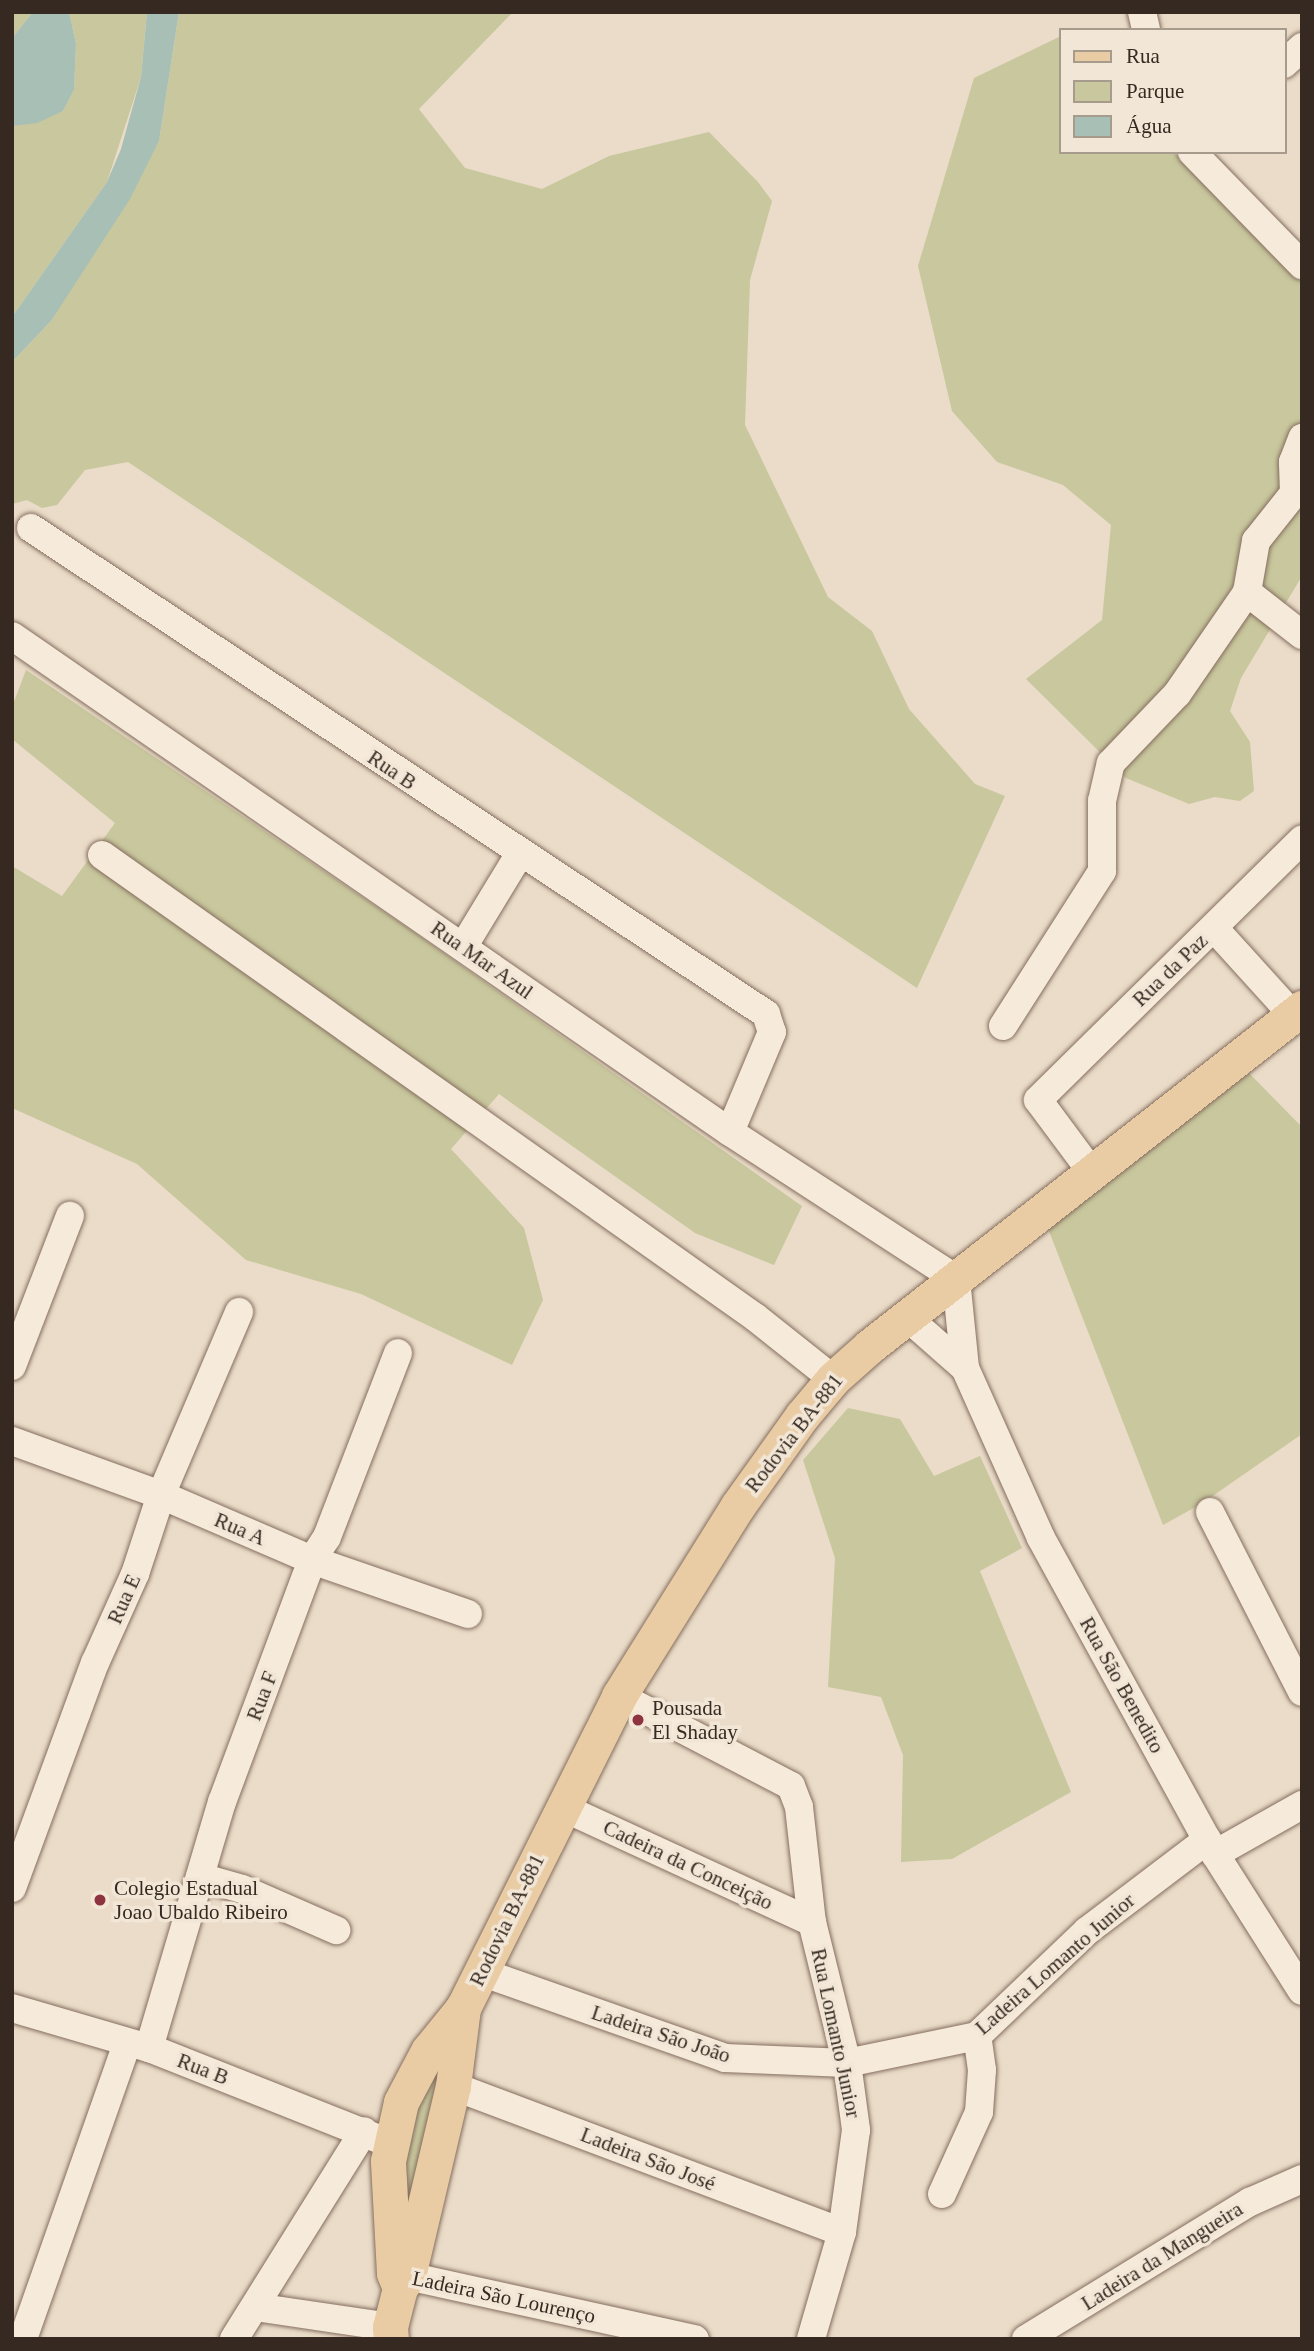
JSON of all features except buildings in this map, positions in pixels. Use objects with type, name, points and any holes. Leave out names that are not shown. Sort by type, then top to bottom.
[{"type":"main road","name":"Rodovia BA-881","points":[[463,2008],[619,1696],[737,1507],[833,1379],[1297,1011]]},
{"type":"main road","points":[[391,2333],[401,2279],[453,2086],[463,2008]]},
{"type":"main road","points":[[401,2279],[377,2136],[436,2039],[463,2008]]},
{"type":"street","points":[[1286,62],[1302,47]]},
{"type":"street","points":[[1194,154],[1302,265]]},
{"type":"street","points":[[1003,1026],[1102,871],[1102,801],[1111,763],[1177,694],[1248,592],[1256,541],[1294,493],[1293,462],[1302,438]]},
{"type":"street","name":"Rua B","points":[[31,528],[519,855],[757,1007],[770,1020],[772,1032],[730,1132]]},
{"type":"street","points":[[1248,592],[1302,635]]},
{"type":"street","name":"Rua Mar Azul","points":[[12,636],[730,1132],[956,1279]]},
{"type":"street","name":"Rua da Paz","points":[[1093,1174],[1038,1100],[1302,840]]},
{"type":"street","points":[[463,947],[519,855]]},
{"type":"street","points":[[102,856],[755,1317],[833,1379]]},
{"type":"street","points":[[1214,928],[1297,1011]]},
{"type":"street","points":[[12,1366],[69,1216]]},
{"type":"street","name":"Rua São Benedito","points":[[956,1279],[965,1368],[1041,1538],[1211,1847],[1302,1991]]},
{"type":"street","name":"Rua E","points":[[12,1888],[95,1663],[135,1574],[161,1495],[239,1312]]},
{"type":"street","name":"Rua São Benedito","points":[[908,1318],[965,1368]]},
{"type":"street","name":"Rua F","points":[[23,2339],[138,2045],[200,1877],[222,1802],[312,1560],[327,1537],[398,1353]]},
{"type":"street","name":"Rua A","points":[[12,1441],[161,1495],[312,1560],[468,1614]]},
{"type":"street","points":[[1210,1512],[1302,1692]]},
{"type":"street","name":"Rua Lomanto Junior","points":[[619,1696],[790,1786],[799,1807],[812,1922],[846,2063],[856,2130],[842,2232],[811,2339]]},
{"type":"street","name":"Ladeira Lomanto Junior","points":[[846,2063],[976,2036],[1087,1931],[1211,1847],[1302,1805]]},
{"type":"street","name":"Cadeira da Conceição","points":[[564,1808],[812,1922]]},
{"type":"street","points":[[200,1877],[242,1889],[336,1930]]},
{"type":"street","name":"Ladeira São João","points":[[481,1972],[725,2058],[846,2063]]},
{"type":"street","name":"Rua B","points":[[12,2008],[138,2045],[377,2136]]},
{"type":"street","points":[[942,2194],[979,2112],[982,2070],[976,2036]]},
{"type":"street","name":"Ladeira São José","points":[[453,2086],[842,2232]]},
{"type":"street","points":[[234,2339],[377,2136]]},
{"type":"street","name":"Ladeira da Mangueira","points":[[1026,2339],[1250,2202],[1302,2179]]},
{"type":"street","name":"Ladeira São Lourenço","points":[[401,2279],[695,2339]]},
{"type":"street","points":[[256,2307],[391,2333]]},
{"type":"green space","points":[[12,12],[33,12],[12,38]]},
{"type":"green space","points":[[69,12],[147,12],[141,77],[107,182],[12,317],[12,126],[63,111],[74,90],[76,44]]},
{"type":"green space","points":[[179,12],[513,12],[419,109],[465,168],[542,189],[609,156],[709,132],[758,182],[772,201],[750,280],[745,425],[828,597],[872,631],[909,709],[975,784],[1005,796],[917,988],[128,462],[85,470],[57,505],[42,508],[27,500],[12,504],[12,362],[51,321],[159,141]]},
{"type":"green space","points":[[1058,37],[1058,154],[1175,154],[1302,275],[1302,576],[1241,678],[1230,711],[1250,742],[1254,791],[1240,801],[1215,797],[1189,804],[1126,778],[1026,679],[1102,620],[1111,525],[1063,485],[997,462],[952,411],[918,266],[974,78]]},
{"type":"green space","points":[[26,670],[405,926],[802,1206],[774,1265],[695,1233],[499,1094],[451,1149],[524,1228],[543,1300],[512,1365],[361,1294],[246,1260],[137,1164],[12,1108],[12,866],[62,896],[115,823],[12,739],[12,707]]},
{"type":"green space","points":[[1247,1071],[1302,1127],[1302,1434],[1201,1504],[1163,1525],[1047,1226]]},
{"type":"green space","points":[[848,1408],[900,1419],[934,1476],[980,1456],[1022,1548],[980,1571],[1071,1792],[952,1859],[901,1862],[903,1755],[881,1697],[828,1687],[835,1558],[803,1460]]},
{"type":"green space","points":[[461,2019],[403,2252],[380,2140]]},
{"type":"water","points":[[33,12],[69,12],[76,44],[74,90],[63,111],[37,123],[12,126],[12,38]]},
{"type":"water","points":[[147,12],[179,12],[159,141],[130,199],[51,321],[12,362],[12,317],[107,182],[121,149],[141,77]]},
{"type":"place","name":"Pousada El Shaday","points":[[638,1720]]},
{"type":"place","name":"Colegio Estadual Joao Ubaldo Ribeiro","points":[[100,1900]]}]
